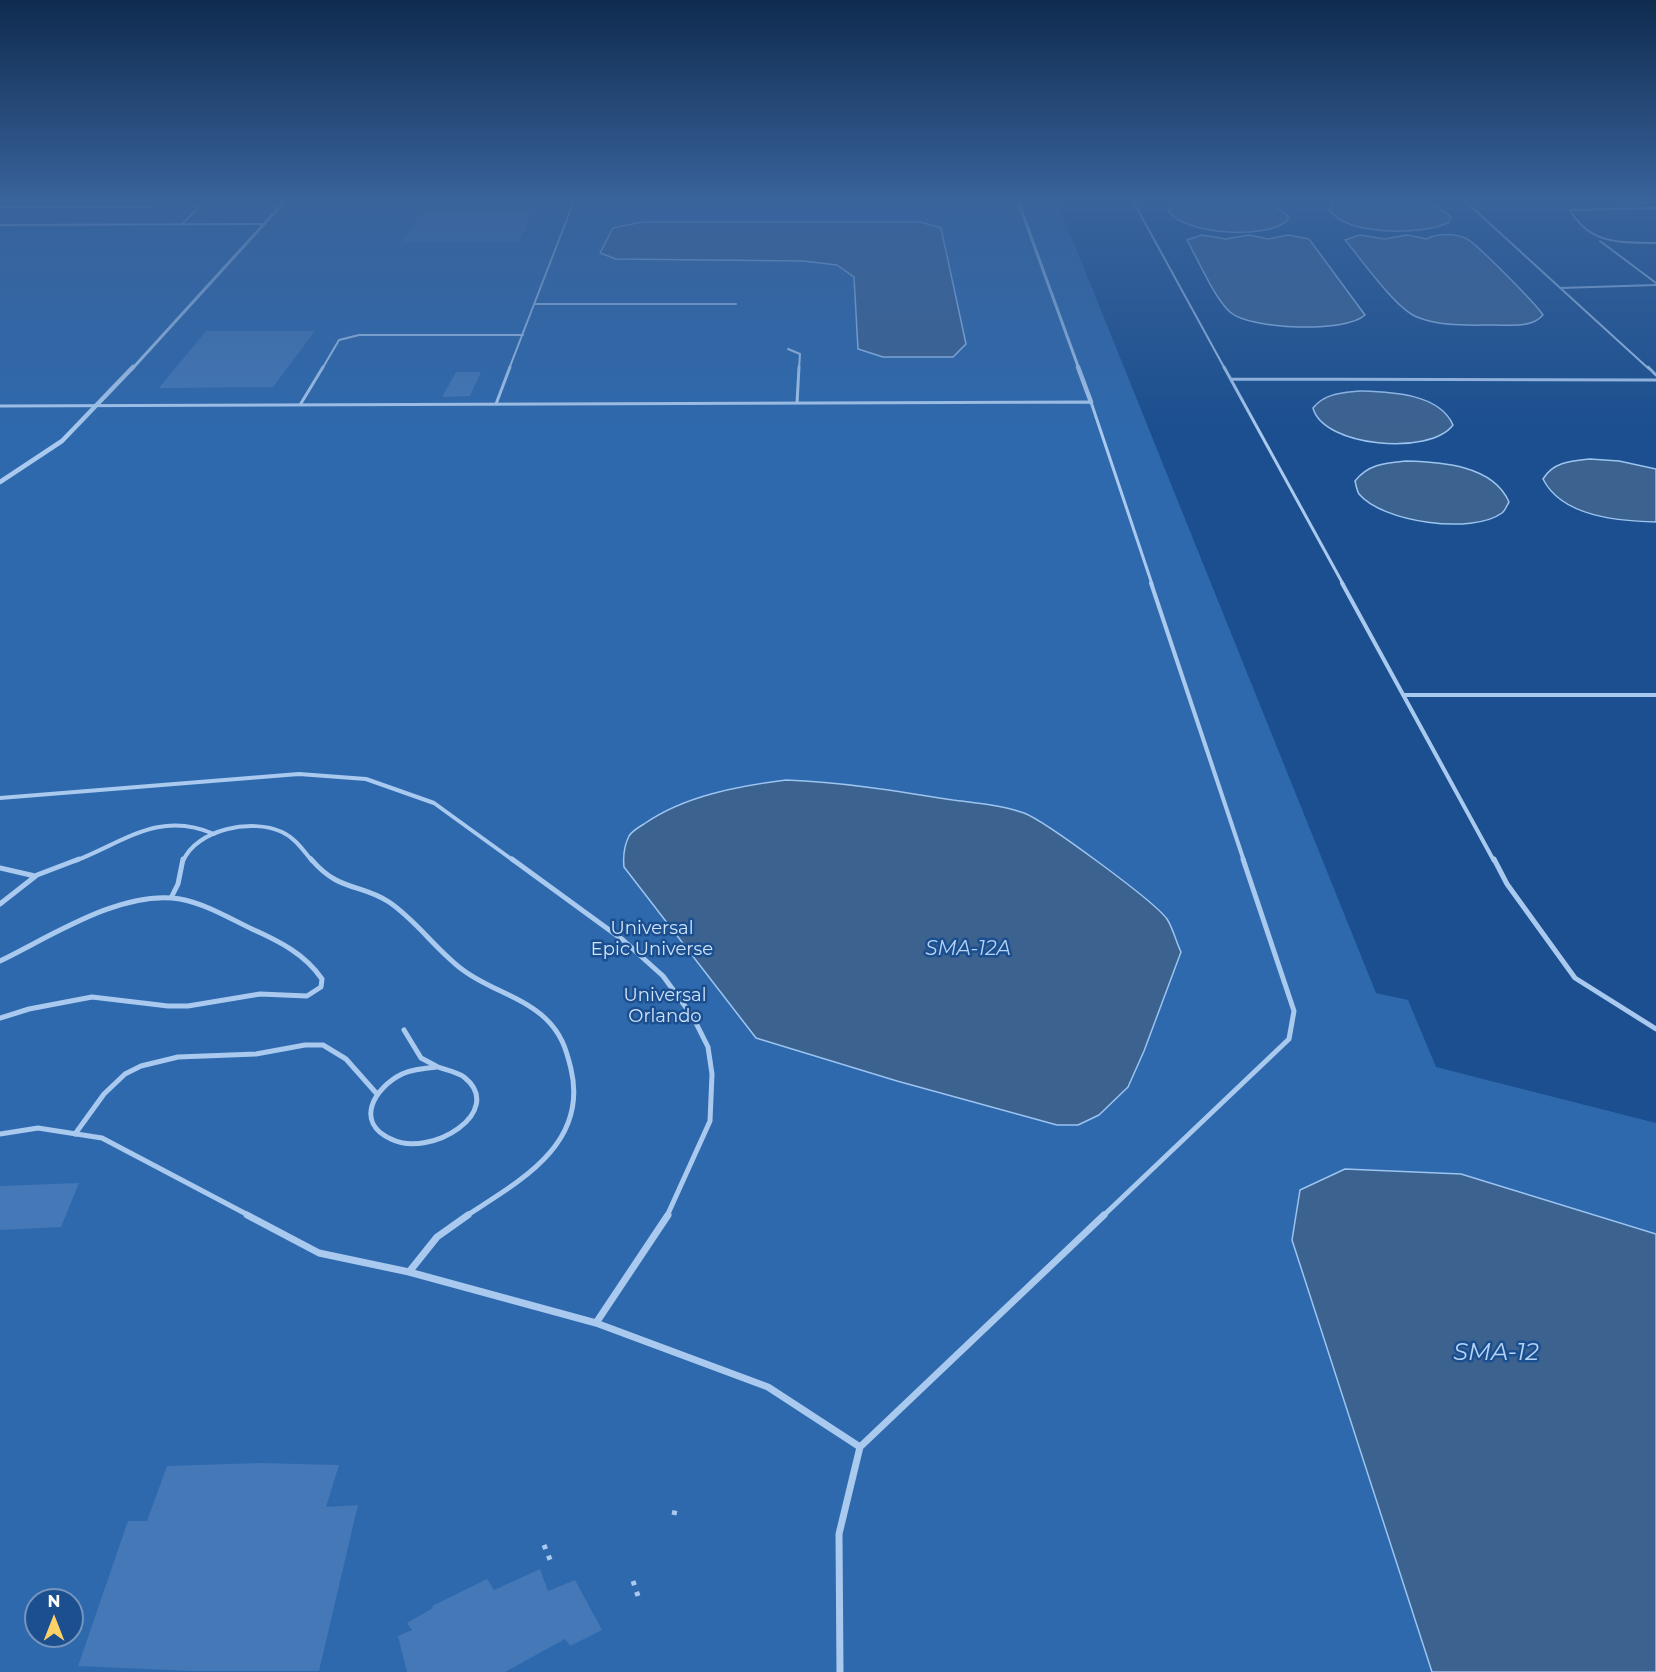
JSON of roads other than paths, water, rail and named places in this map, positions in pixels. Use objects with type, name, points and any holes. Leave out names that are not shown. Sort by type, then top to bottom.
[{"type":"street","points":[[0,482],[62,441],[214,279]]},
{"type":"street","points":[[1046,279],[1091,402]]},
{"type":"lane","points":[[496,404],[544,279]]},
{"type":"lane","points":[[1176,279],[1507,884],[1575,978],[1656,1029]]},
{"type":"lane","points":[[1550,279],[1656,375]]},
{"type":"lane","points":[[1560,288],[1656,284]]},
{"type":"lane","points":[[535,304],[736,304]]},
{"type":"lane","points":[[300,405],[339,340],[359,335],[523,335]]},
{"type":"lane","points":[[788,349],[800,354],[797,403]]},
{"type":"lane","points":[[1231,379],[1656,380]]},
{"type":"lane","points":[[0,406],[1091,402],[1294,1011],[1289,1040],[860,1447],[839,1534],[840,1672]]},
{"type":"lane","points":[[1404,695],[1656,695]]},
{"type":"lane","points":[[0,798],[299,774],[366,778],[434,803],[623,940],[663,976],[693,1017],[708,1047],[712,1074],[710,1121],[667,1216],[596,1323]]},
{"type":"lane","points":[[0,904],[35,876],[142,831],[163,825],[188,823],[214,834]]},
{"type":"lane","points":[[171,898],[179,884],[180,869],[185,856],[195,846],[214,834],[253,827],[271,828],[289,834],[310,862],[337,882],[385,900],[401,910],[464,971],[535,1008],[564,1041],[575,1077],[574,1098],[566,1128],[551,1151],[523,1181],[436,1238],[409,1272]]},
{"type":"lane","points":[[0,868],[35,876]]},
{"type":"lane","points":[[0,962],[108,909],[136,902],[171,898],[204,907],[263,933],[314,965],[322,979],[321,987],[308,996],[261,994],[188,1006],[168,1006],[92,997],[29,1009],[0,1018]]},
{"type":"lane","points":[[404,1030],[421,1058],[438,1068]]},
{"type":"lane","points":[[75,1134],[110,1089],[124,1075],[145,1064],[174,1058],[241,1056],[275,1052],[309,1044],[324,1045],[344,1055],[376,1094]]},
{"type":"lane","points":[[438,1068],[454,1071],[467,1077],[475,1088],[478,1099],[474,1113],[465,1125],[451,1136],[416,1145],[400,1144],[385,1138],[375,1130],[370,1118],[371,1106],[376,1094],[402,1074],[420,1069],[438,1068]]},
{"type":"lane","points":[[0,1134],[38,1128],[102,1138],[319,1253],[409,1272],[596,1323],[768,1387],[860,1447]]},
{"type":"water","points":[[854,279],[952,279],[966,344],[953,357],[883,357],[858,349]]},
{"type":"water","points":[[1208,279],[1338,279],[1365,315],[1355,321],[1339,325],[1276,326],[1241,318],[1230,312],[1218,298]]},
{"type":"water","points":[[1376,279],[1510,279],[1543,315],[1527,324],[1445,324],[1417,317],[1408,312]]},
{"type":"water","points":[[1360,391],[1385,392],[1425,400],[1446,414],[1453,425],[1441,435],[1423,441],[1401,444],[1378,443],[1356,439],[1336,431],[1321,421],[1313,408],[1328,397]]},
{"type":"water","points":[[1590,459],[1619,461],[1656,469],[1656,522],[1609,518],[1577,509],[1563,502],[1543,479],[1557,466]]},
{"type":"water","points":[[1406,461],[1450,465],[1479,473],[1491,480],[1509,502],[1502,513],[1488,520],[1450,524],[1406,518],[1387,512],[1371,504],[1359,494],[1355,481],[1360,475],[1384,464]]},
{"type":"water","name":"SMA-12A","points":[[786,780],[890,790],[1016,810],[1036,819],[1075,845],[1158,910],[1167,919],[1181,952],[1128,1087],[1099,1115],[1078,1125],[1057,1125],[897,1081],[756,1038],[624,867],[624,852],[629,836],[634,831],[676,806],[731,789]]},
{"type":"water","name":"SMA-12","points":[[1345,1169],[1461,1174],[1656,1234],[1656,1672],[1432,1672],[1292,1240],[1300,1190]]},
{"type":"park label","name":"Universal Epic Universe","points":[[652,939]]},
{"type":"park label","name":"Universal Orlando","points":[[665,1006]]}]
